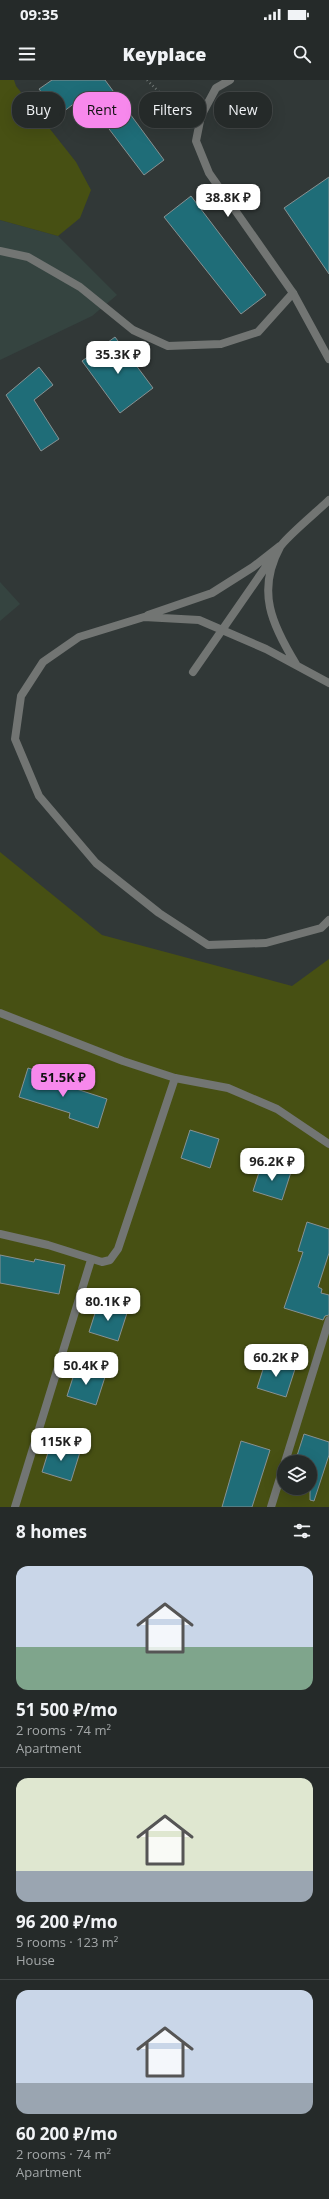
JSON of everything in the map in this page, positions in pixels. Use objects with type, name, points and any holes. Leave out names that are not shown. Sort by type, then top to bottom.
[{"type":"street","points":[[206,107],[216,88],[230,80]]},
{"type":"street","points":[[199,128],[196,141],[209,173],[293,293],[329,359]]},
{"type":"street","points":[[0,251],[28,257],[80,287],[133,330],[168,346],[221,344],[258,332],[293,293]]},
{"type":"street","points":[[329,500],[281,546],[253,567],[212,593],[79,638],[44,662],[21,696],[15,739],[39,796],[96,863],[159,913],[208,945],[266,943],[321,928],[329,920]]},
{"type":"street","points":[[193,672],[281,546]]},
{"type":"street","points":[[281,546],[268,582],[269,608],[280,638],[296,664]]},
{"type":"street","points":[[144,616],[199,620],[296,664],[329,683]]},
{"type":"street","points":[[0,1013],[123,1061],[176,1078],[228,1088],[270,1106],[329,1144]]},
{"type":"street","points":[[0,1234],[48,1245],[92,1260],[102,1262],[110,1260],[118,1249],[176,1078]]},
{"type":"street","points":[[15,1507],[92,1260]]},
{"type":"street","points":[[287,1455],[329,1320]]},
{"type":"street","points":[[271,1507],[277,1488]]},
{"type":"path","points":[[147,80],[159,92]]},
{"type":"shaded area","points":[[0,220],[58,236],[117,295],[92,316],[0,360]]},
{"type":"shaded area","points":[[0,582],[20,604],[0,621]]},
{"type":"green space","points":[[0,80],[14,80],[21,92],[12,92],[12,128],[49,128],[76,162],[91,190],[80,218],[58,236],[0,220]]},
{"type":"green space","points":[[0,852],[102,935],[292,986],[329,959],[329,1507],[0,1507]]},
{"type":"building","points":[[52,80],[105,80],[114,92],[73,92],[73,104],[65,110],[65,92],[41,92],[39,89]]},
{"type":"building","points":[[131,115],[164,160],[144,175],[108,128],[131,128]]},
{"type":"building","points":[[329,177],[329,274],[284,208]]},
{"type":"building","points":[[191,196],[266,295],[241,314],[164,217]]},
{"type":"building","points":[[115,337],[153,388],[120,413],[82,361]]},
{"type":"building","points":[[39,367],[53,385],[34,400],[59,439],[41,451],[6,395]]},
{"type":"building","points":[[28,1068],[57,1077],[55,1082],[107,1099],[98,1128],[69,1118],[70,1113],[19,1097]]},
{"type":"building","points":[[190,1130],[219,1139],[210,1168],[181,1158]]},
{"type":"building","points":[[262,1163],[291,1172],[282,1200],[253,1191]]},
{"type":"building","points":[[307,1222],[329,1229],[329,1253],[318,1287],[322,1289],[321,1293],[329,1295],[329,1315],[325,1316],[323,1320],[284,1308],[303,1252],[298,1251]]},
{"type":"building","points":[[0,1255],[34,1262],[35,1259],[65,1265],[59,1294],[0,1283]]},
{"type":"building","points":[[98,1304],[127,1313],[118,1341],[89,1332]]},
{"type":"building","points":[[266,1360],[295,1369],[286,1397],[257,1388]]},
{"type":"building","points":[[76,1368],[105,1377],[96,1405],[67,1396]]},
{"type":"building","points":[[304,1434],[329,1442],[329,1455],[317,1492],[317,1455],[297,1455]]},
{"type":"building","points":[[241,1441],[270,1450],[252,1507],[222,1507]]},
{"type":"building","points":[[51,1443],[80,1452],[71,1481],[42,1472]]},
{"type":"building","points":[[310,1495],[316,1495],[314,1501],[310,1500]]}]
